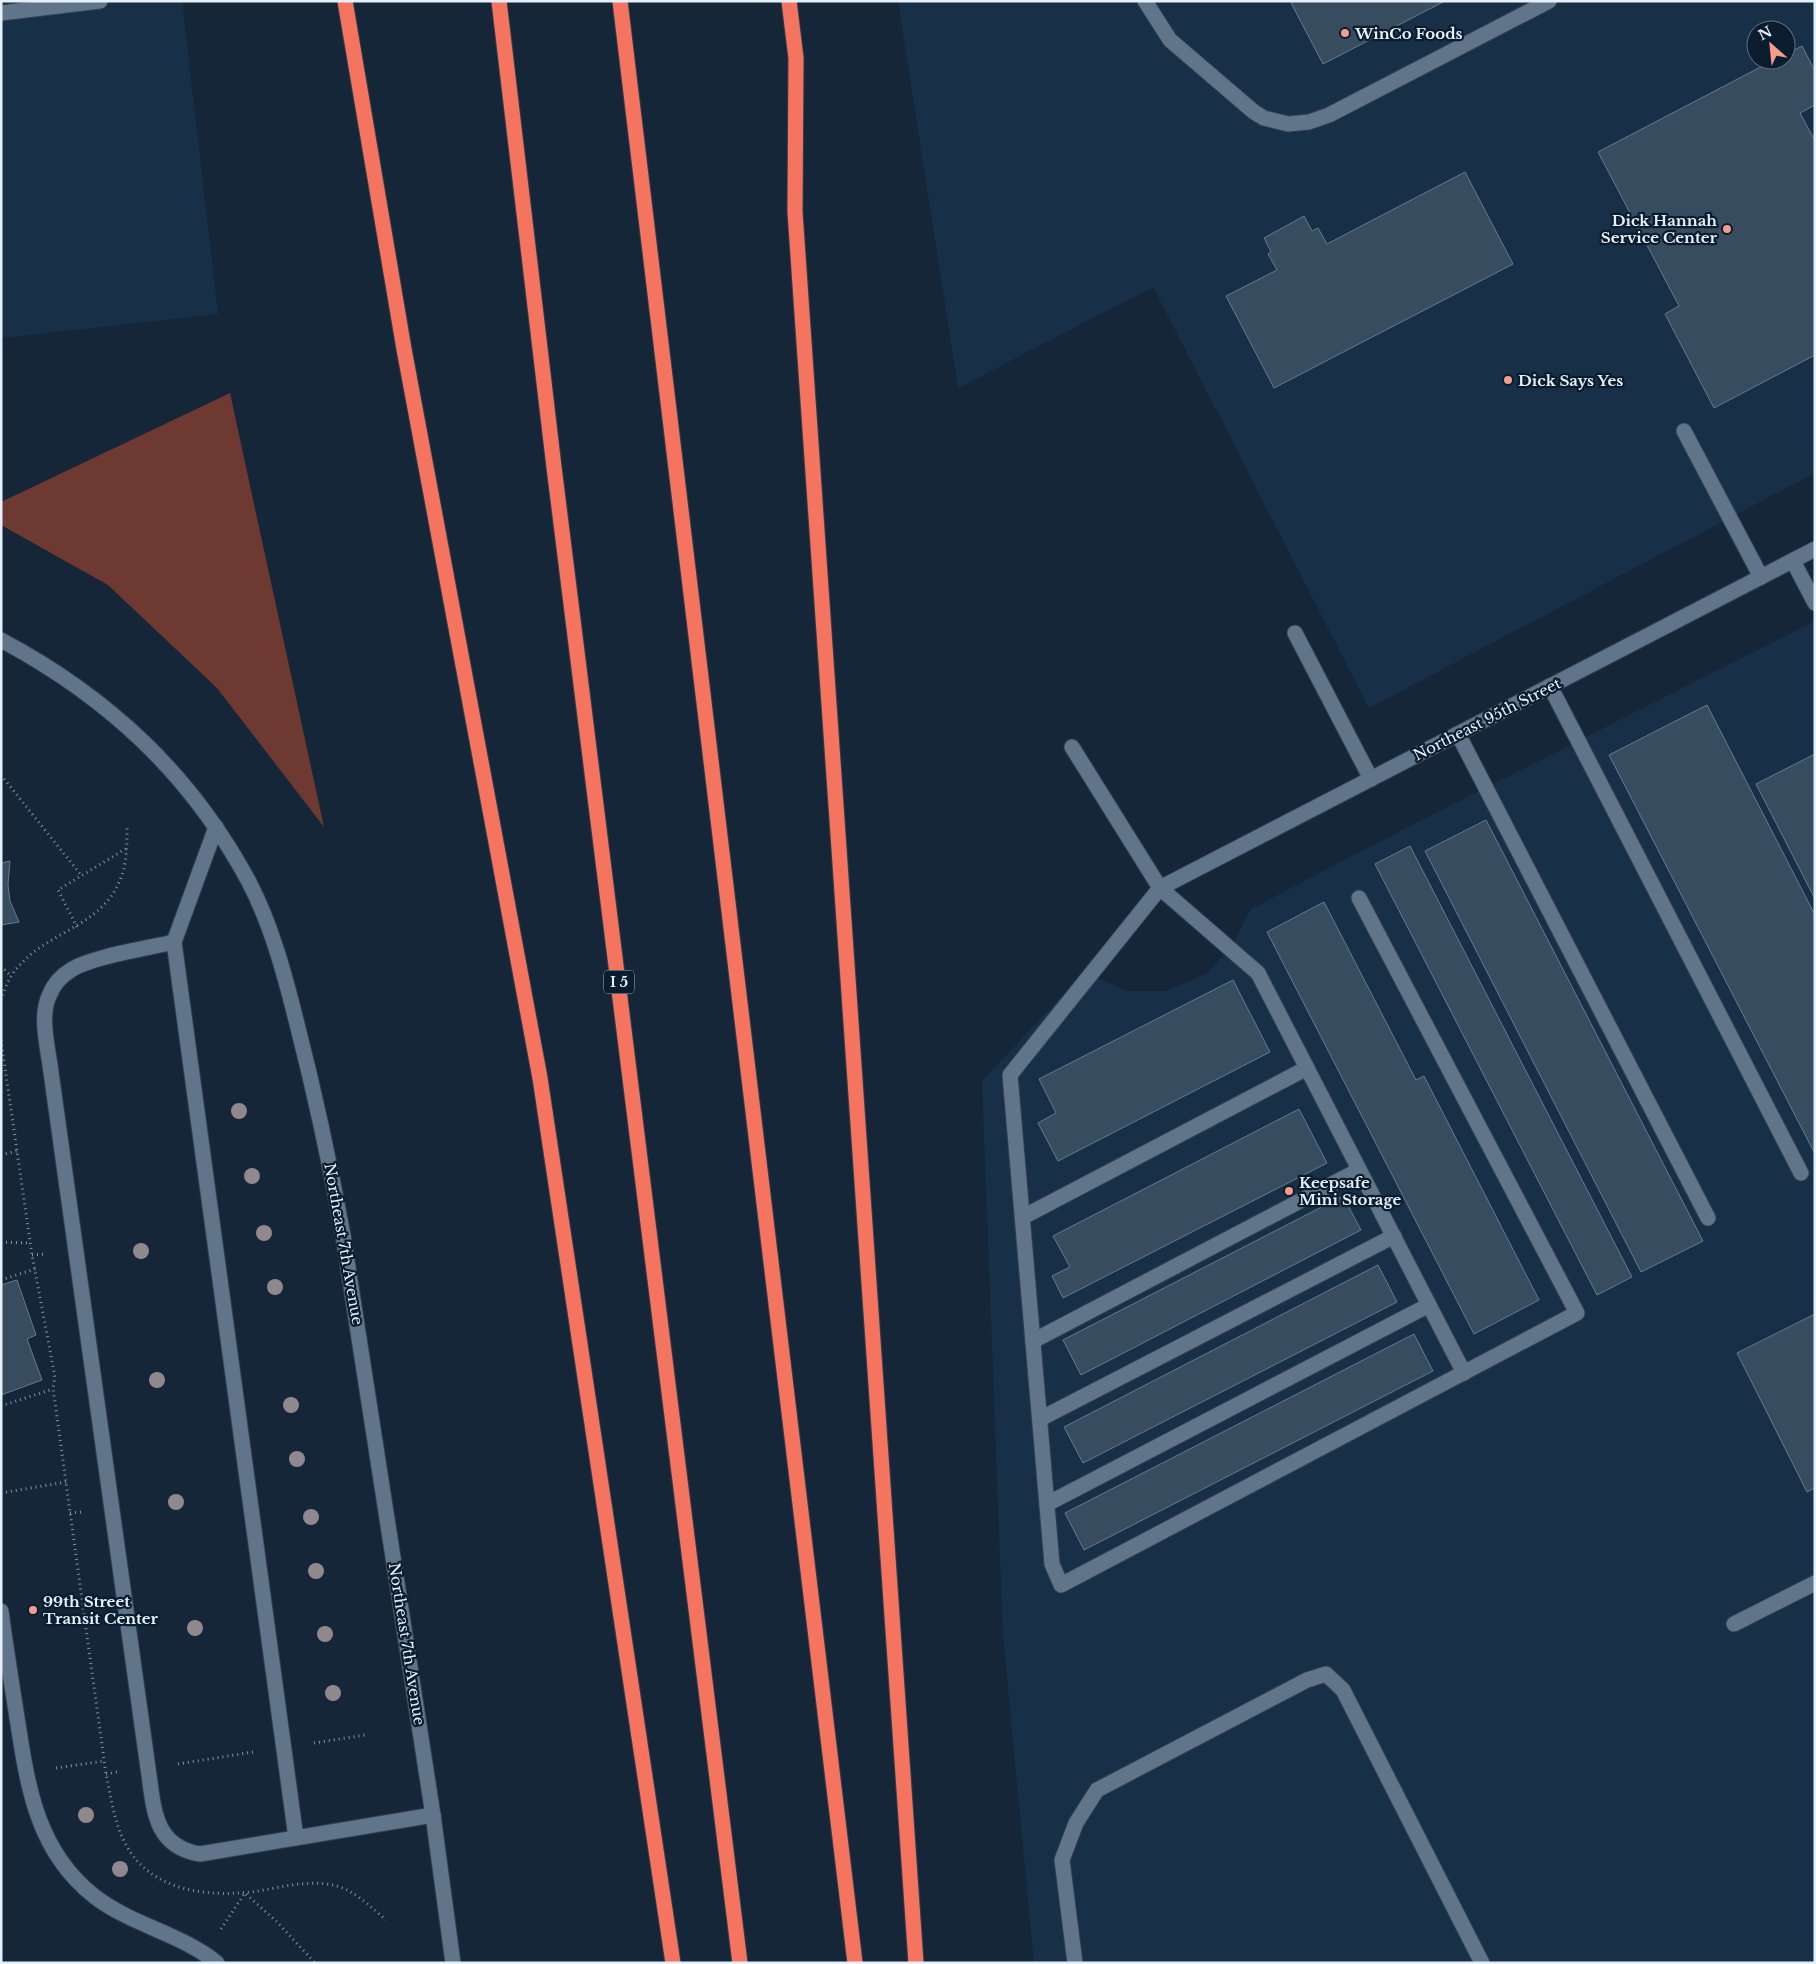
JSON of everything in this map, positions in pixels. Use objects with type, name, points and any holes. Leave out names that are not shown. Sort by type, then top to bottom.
[{"type":"highway","points":[[345,1],[404,349],[540,1078],[673,1963]]},
{"type":"highway","name":"I 5","points":[[500,1],[553,458],[740,1963]]},
{"type":"highway","points":[[620,1],[855,1963]]},
{"type":"highway","points":[[789,1],[796,58],[795,212],[916,1963]]},
{"type":"street","points":[[1,13],[100,1]]},
{"type":"street","points":[[1146,1],[1170,40],[1244,105],[1264,118],[1298,124],[1329,116],[1549,1]]},
{"type":"street","points":[[1684,431],[1760,577]]},
{"type":"street","name":"Northeast 95th Street","points":[[1160,888],[1815,550]]},
{"type":"street","points":[[1793,561],[1815,603]]},
{"type":"street","points":[[1295,632],[1371,779]]},
{"type":"street","name":"Northeast 7th Avenue","points":[[1,640],[42,662],[77,685],[122,722],[181,780],[216,826],[249,883],[270,932],[288,989],[328,1153],[343,1235],[433,1815],[453,1963]]},
{"type":"street","points":[[1550,686],[1801,1173]]},
{"type":"street","points":[[1458,734],[1708,1218]]},
{"type":"street","points":[[1072,747],[1160,888],[1258,973],[1464,1372]]},
{"type":"street","points":[[216,826],[174,942],[296,1838]]},
{"type":"street","points":[[1160,888],[1010,1075],[1052,1564],[1061,1585],[1578,1313],[1359,898]]},
{"type":"street","points":[[174,942],[90,962],[72,969],[57,982],[52,990],[48,997],[45,1015],[50,1065],[148,1768],[158,1821],[163,1834],[173,1844],[183,1851],[200,1854],[433,1815]]},
{"type":"street","points":[[1022,1217],[1307,1068]]},
{"type":"street","points":[[1033,1341],[1359,1170]]},
{"type":"street","points":[[1040,1419],[1394,1236]]},
{"type":"street","points":[[1047,1504],[1430,1305]]},
{"type":"street","points":[[1734,1624],[1815,1583]]},
{"type":"street","points":[[1,1611],[30,1797],[37,1818],[58,1855],[78,1882],[113,1909],[136,1922],[179,1939],[205,1953],[217,1963]]},
{"type":"street","points":[[1075,1963],[1062,1860],[1076,1823],[1097,1790],[1307,1680],[1326,1674],[1343,1690],[1482,1963]]},
{"type":"path","points":[[1,775],[82,875]]},
{"type":"path","points":[[1,1000],[11,976],[19,965],[33,953],[78,926],[102,908],[121,879],[127,848],[127,827]]},
{"type":"path","points":[[78,926],[58,890],[127,848]]},
{"type":"path","points":[[1,966],[11,976]]},
{"type":"path","points":[[1,1155],[17,1152]]},
{"type":"path","points":[[1,1242],[30,1243]]},
{"type":"path","points":[[1,1280],[34,1269]]},
{"type":"path","points":[[1,1406],[53,1388]]},
{"type":"path","points":[[1,1493],[66,1482]]},
{"type":"path","points":[[106,1774],[365,1735]]},
{"type":"path","points":[[245,1893],[277,1922],[315,1963]]},
{"type":"shaded area","points":[[1,1],[182,1],[218,314],[1,338]]},
{"type":"shaded area","name":"Dick Says Yes","points":[[898,1],[1815,1],[1815,473],[1369,708],[1153,287],[958,388]]},
{"type":"shaded area","points":[[230,393],[324,827],[217,688],[108,585],[1,525],[1,502]]},
{"type":"shaded area","points":[[1815,621],[1815,1963],[1034,1963],[1003,1636],[982,1081],[1084,972],[1127,991],[1166,991],[1206,974],[1231,947],[1251,909],[1406,828]]},
{"type":"building","name":"WinCo Foods","points":[[1290,1],[1445,1],[1323,64]]},
{"type":"building","name":"Dick Hannah Service Center","points":[[1802,46],[1815,71],[1815,105],[1800,113],[1815,141],[1815,355],[1714,408],[1665,314],[1679,306],[1598,152],[1755,70],[1796,70],[1796,49]]},
{"type":"building","points":[[1465,172],[1513,264],[1274,388],[1226,296],[1277,270],[1268,254],[1271,252],[1264,238],[1304,216],[1312,231],[1318,228],[1327,244]]},
{"type":"building","points":[[1707,705],[1815,915],[1815,1154],[1609,755]]},
{"type":"building","points":[[1815,754],[1815,899],[1756,784]]},
{"type":"building","points":[[1486,820],[1703,1241],[1641,1272],[1425,851]]},
{"type":"building","points":[[1410,846],[1632,1277],[1597,1295],[1375,864]]},
{"type":"building","points":[[10,861],[8,885],[10,901],[19,922],[1,925],[1,863]]},
{"type":"building","points":[[1324,902],[1416,1080],[1424,1076],[1539,1300],[1474,1334],[1267,932]]},
{"type":"building","points":[[1233,980],[1270,1052],[1058,1161],[1038,1123],[1056,1113],[1039,1079]]},
{"type":"building","points":[[1299,1109],[1327,1163],[1063,1298],[1052,1276],[1070,1267],[1053,1236]]},
{"type":"building","points":[[1343,1196],[1361,1230],[1081,1375],[1063,1340]]},
{"type":"building","points":[[1378,1265],[1397,1302],[1083,1463],[1064,1427]]},
{"type":"building","points":[[17,1280],[36,1335],[27,1339],[42,1380],[1,1395],[1,1285]]},
{"type":"building","points":[[1815,1314],[1815,1488],[1807,1492],[1737,1353]]},
{"type":"building","points":[[1414,1334],[1433,1371],[1084,1550],[1065,1513]]},
{"type":"place","name":"WinCo Foods","points":[[1345,33]]},
{"type":"place","name":"Dick Hannah Service Center","points":[[1727,229]]},
{"type":"place","name":"Dick Says Yes","points":[[1508,380]]},
{"type":"place","name":"Keepsafe Mini Storage","points":[[1289,1191]]},
{"type":"place","name":"99th Street Transit Center","points":[[33,1610]]}]
